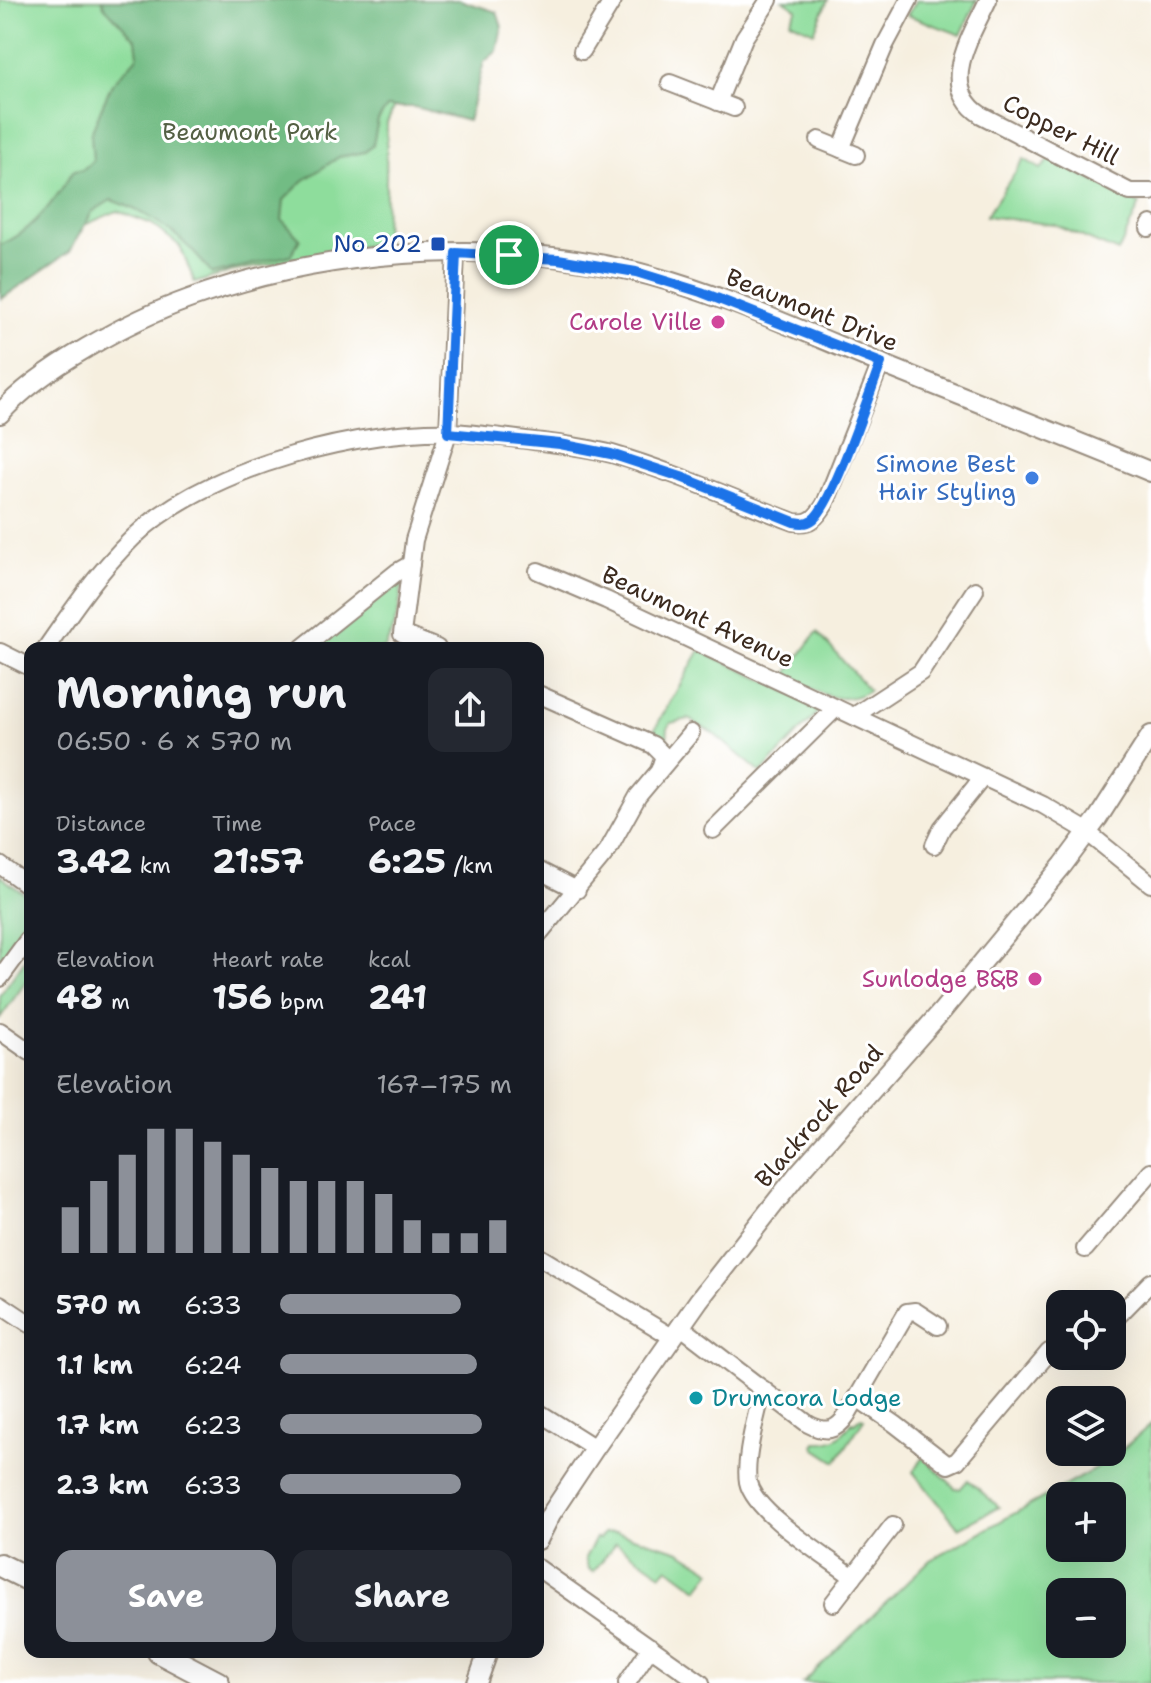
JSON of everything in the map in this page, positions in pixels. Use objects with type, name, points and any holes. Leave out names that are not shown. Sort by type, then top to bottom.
[{"type":"main road","points":[[0,1565],[24,1577]]},
{"type":"main road","points":[[170,1658],[218,1683]]},
{"type":"street","points":[[582,51],[613,0]]},
{"type":"street","points":[[670,83],[726,105],[744,38],[769,0]]},
{"type":"street","points":[[819,140],[849,152],[885,45],[909,0]]},
{"type":"street","name":"Copper Hill","points":[[988,0],[961,61],[959,86],[967,102],[982,116],[1130,192],[1151,192]]},
{"type":"street","points":[[399,641],[419,520],[448,433],[456,253]]},
{"type":"street","name":"Beaumont Drive","points":[[0,414],[26,389],[94,344],[156,311],[213,290],[262,277],[370,257],[456,253],[558,259],[636,272],[701,292],[1151,472]]},
{"type":"street","points":[[50,642],[98,577],[132,539],[202,488],[273,462],[333,446],[383,438],[448,433],[560,444],[611,454],[794,522],[807,522],[816,517],[825,504],[881,363]]},
{"type":"street","points":[[310,642],[411,564]]},
{"type":"street","name":"Beaumont Avenue","points":[[538,571],[598,596],[1043,805],[1088,833],[1151,884]]},
{"type":"street","points":[[854,716],[921,672],[975,590]]},
{"type":"street","points":[[0,652],[24,664]]},
{"type":"street","points":[[544,697],[653,745],[664,756],[659,769]]},
{"type":"street","points":[[713,830],[836,708]]},
{"type":"street","points":[[544,928],[577,890],[621,829],[638,796],[691,733]]},
{"type":"street","name":"Blackrock Road","points":[[544,1528],[676,1331],[797,1175],[942,1011],[1088,833],[1151,735]]},
{"type":"street","points":[[934,845],[942,828],[983,777]]},
{"type":"street","points":[[0,865],[24,883]]},
{"type":"street","points":[[544,873],[577,890]]},
{"type":"street","points":[[0,978],[24,945]]},
{"type":"street","points":[[0,1031],[24,1048]]},
{"type":"street","points":[[1085,1249],[1151,1172]]},
{"type":"street","points":[[544,1259],[676,1331],[763,1389],[808,1424],[827,1431],[842,1423],[907,1312],[915,1311],[938,1326]]},
{"type":"street","points":[[1126,1308],[1151,1282]]},
{"type":"street","points":[[0,1304],[24,1320]]},
{"type":"street","points":[[857,1398],[948,1465],[957,1461],[1046,1356]]},
{"type":"street","points":[[763,1389],[747,1474],[754,1497],[766,1512],[853,1577]]},
{"type":"street","points":[[544,1416],[595,1448]]},
{"type":"street","points":[[833,1603],[893,1525]]},
{"type":"street","points":[[544,1572],[701,1683]]},
{"type":"street","points":[[627,1683],[651,1647]]},
{"type":"street","points":[[477,1683],[486,1658]]},
{"type":"green space","name":"Beaumont Park","points":[[0,0],[435,0],[437,10],[387,123],[385,242],[230,272],[195,283],[180,246],[152,224],[117,211],[70,231],[0,290]]},
{"type":"green space","name":"Beaumont Park","points":[[102,0],[460,0],[497,12],[502,27],[497,51],[484,62],[468,121],[414,107],[387,107],[378,120],[373,145],[365,152],[339,157],[303,181],[284,200],[282,220],[300,239],[291,255],[212,274],[191,249],[168,229],[111,200],[92,212],[70,251],[1,299],[0,245],[33,223],[73,171],[82,170],[93,161],[91,134],[101,109],[112,84],[138,56],[136,40]]},
{"type":"green space","points":[[783,0],[828,0],[814,32],[790,21],[797,9]]},
{"type":"green space","points":[[917,0],[977,0],[961,35],[907,15]]},
{"type":"green space","points":[[1024,159],[1041,169],[1050,159],[1140,204],[1118,252],[1055,225],[986,216]]},
{"type":"green space","points":[[396,581],[402,586],[398,614],[387,642],[320,642]]},
{"type":"green space","points":[[817,632],[869,690],[858,696],[837,698],[786,675]]},
{"type":"green space","points":[[700,650],[822,708],[761,773],[714,734],[689,719],[671,723],[667,739],[653,732]]},
{"type":"green space","points":[[0,876],[24,894],[24,934],[0,968]]},
{"type":"green space","points":[[24,961],[24,984],[0,1018],[0,995]]},
{"type":"green space","points":[[864,1419],[836,1462],[814,1446],[816,1442],[837,1438],[852,1422]]},
{"type":"green space","points":[[1151,1424],[1151,1683],[803,1683],[930,1560],[1046,1496],[1046,1562],[1126,1562],[1126,1482],[1072,1482],[1101,1466],[1126,1466],[1126,1446]]},
{"type":"green space","points":[[924,1457],[955,1488],[960,1489],[968,1480],[999,1507],[959,1528],[913,1472]]},
{"type":"green space","points":[[616,1532],[680,1551],[712,1571],[698,1589],[668,1567],[662,1574],[616,1543],[593,1572],[585,1558],[596,1538],[599,1539],[604,1533]]},
{"type":"place","name":"No 202","points":[[438,244]]},
{"type":"place","name":"Carole Ville","points":[[718,322]]},
{"type":"place","name":"Simone Best Hair Styling","points":[[1032,478]]},
{"type":"place","name":"Sunlodge B&B","points":[[1035,979]]},
{"type":"place","name":"Drumcora Lodge","points":[[696,1398]]},
{"type":"route","points":[[456,253],[509,255],[601,265],[666,280],[881,363],[819,514],[807,522],[794,522],[681,477],[611,454],[560,444],[448,433],[456,253]]}]
